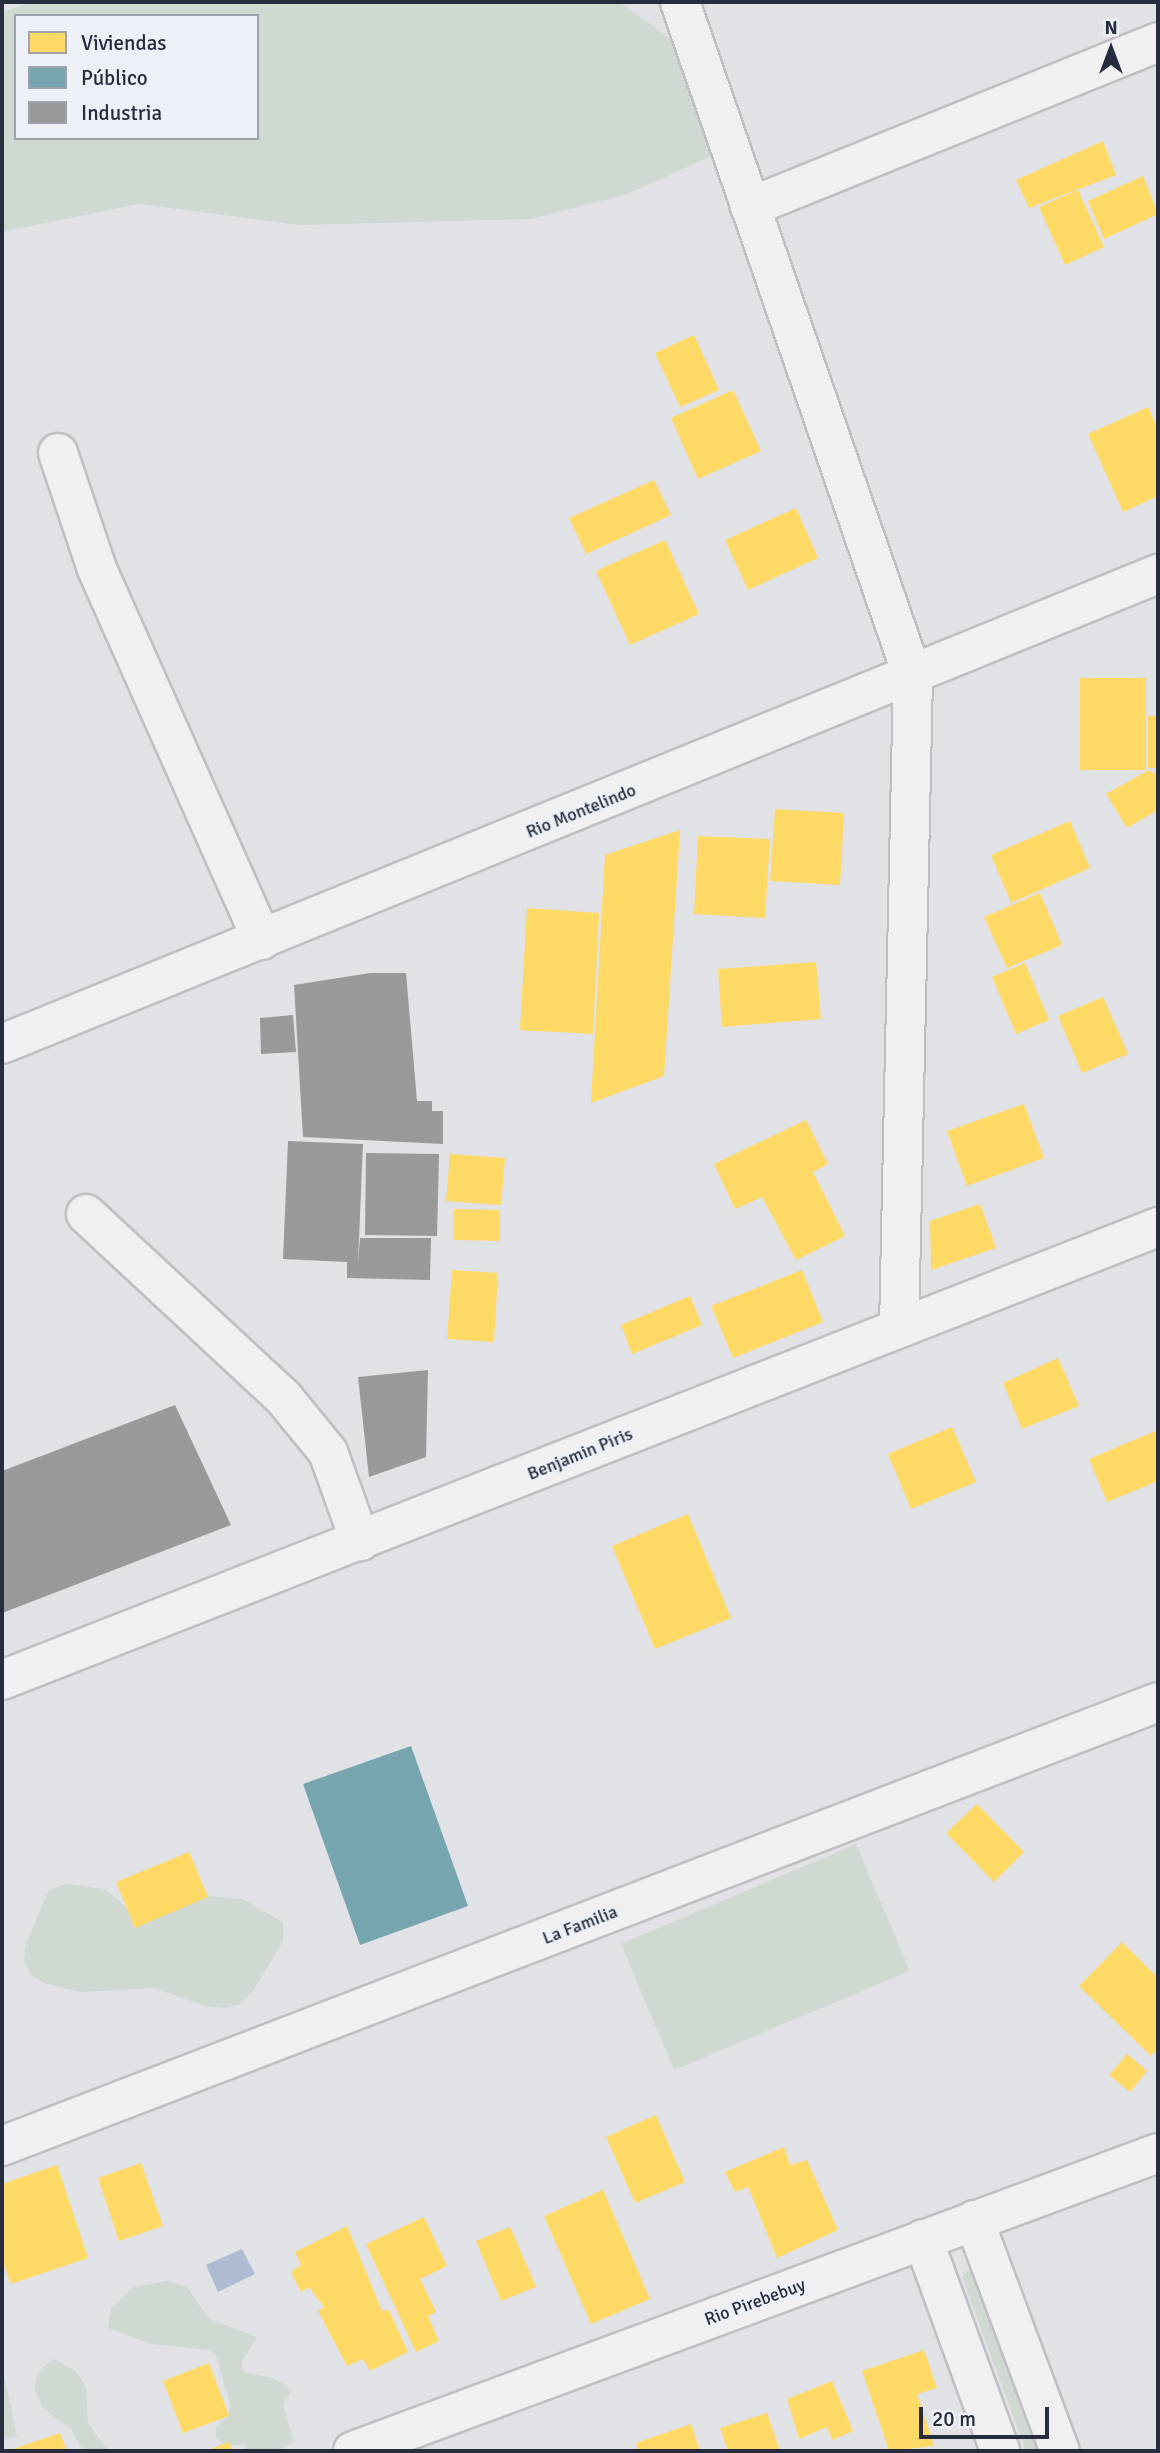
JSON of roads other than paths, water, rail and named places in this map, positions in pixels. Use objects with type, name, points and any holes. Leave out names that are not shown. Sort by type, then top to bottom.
[{"type":"street","points":[[680,2],[914,677],[899,1327]]},
{"type":"street","points":[[750,207],[1158,42]]},
{"type":"street","points":[[58,453],[97,569],[262,940]]},
{"type":"street","name":"Rio Montelindo","points":[[2,1044],[914,677],[1158,574]]},
{"type":"street","points":[[86,1214],[283,1397],[328,1452],[360,1541]]},
{"type":"street","name":"Benjamin Piris","points":[[2,1680],[1158,1227]]},
{"type":"street","name":"La Familia","points":[[2,2146],[1158,1702]]},
{"type":"street","name":"Rio Pirebebuy","points":[[353,2451],[1158,2153]]},
{"type":"street","points":[[974,2220],[1059,2451]]},
{"type":"street","points":[[923,2239],[1000,2451]]},
{"type":"water","points":[[242,2249],[255,2274],[218,2292],[206,2265]]}]
